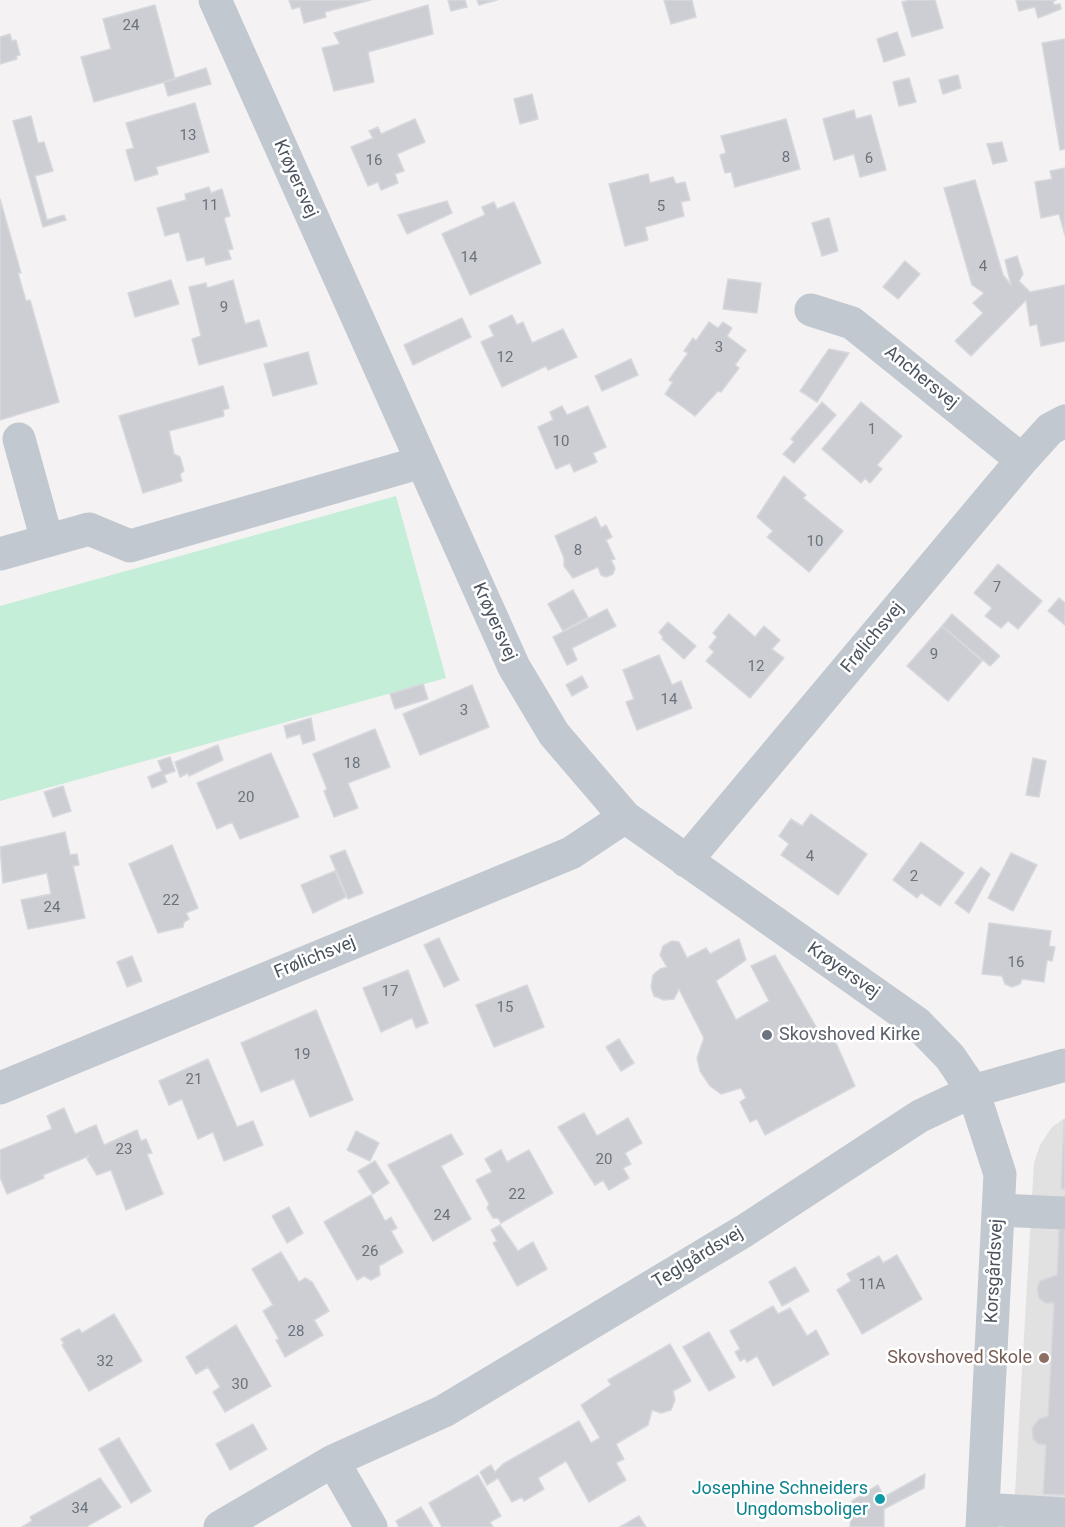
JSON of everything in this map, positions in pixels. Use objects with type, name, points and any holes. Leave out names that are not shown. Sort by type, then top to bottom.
[{"type":"street","name":"Krøyersvej","points":[[215,0],[514,667],[554,734],[625,817],[917,1023],[950,1057],[973,1091]]},
{"type":"street","name":"Anchersvej","points":[[812,310],[852,323],[1022,460]]},
{"type":"street","name":"Frølichsvej","points":[[686,861],[1022,460],[1050,429],[1065,421]]},
{"type":"street","points":[[18,439],[47,540]]},
{"type":"street","points":[[0,554],[89,529],[130,546],[422,462]]},
{"type":"street","name":"Frølichsvej","points":[[0,1088],[571,853],[625,817]]},
{"type":"street","name":"Teglgårdsvej","points":[[220,1527],[333,1461],[444,1411],[744,1231],[920,1116],[973,1091],[1065,1065]]},
{"type":"street","name":"Korsgårdsvej","points":[[973,1091],[1000,1174],[983,1518]]},
{"type":"street","points":[[999,1210],[1065,1213]]},
{"type":"street","points":[[333,1461],[371,1527]]},
{"type":"street","points":[[983,1518],[1065,1514]]},
{"type":"shaded area","name":"Skovshoved Skole","points":[[1065,1118],[1065,1527],[1013,1527],[1034,1163],[1040,1145],[1052,1127]]},
{"type":"green space","points":[[396,496],[446,678],[0,801],[0,606]]},
{"type":"building","points":[[289,0],[371,0],[325,12],[326,17],[304,23],[300,7],[292,9]]},
{"type":"building","points":[[448,0],[465,0],[467,7],[451,11]]},
{"type":"building","points":[[477,0],[497,0],[479,5]]},
{"type":"building","points":[[664,0],[692,0],[696,17],[671,24]]},
{"type":"building","points":[[935,0],[943,28],[912,37],[902,2]]},
{"type":"building","points":[[1016,0],[1056,0],[1053,2],[1054,5],[1060,4],[1061,9],[1038,18],[1035,7],[1019,11]]},
{"type":"building","points":[[155,5],[175,79],[94,102],[81,57],[111,49],[103,19]]},
{"type":"building","points":[[428,5],[433,34],[368,52],[374,82],[334,91],[322,48],[340,44],[334,33]]},
{"type":"building","points":[[897,32],[905,55],[884,62],[877,39]]},
{"type":"building","points":[[10,34],[12,41],[16,40],[20,55],[16,56],[17,59],[0,64],[0,37]]},
{"type":"building","points":[[1065,39],[1065,149],[1060,150],[1042,43]]},
{"type":"building","points":[[206,68],[211,84],[168,96],[164,82]]},
{"type":"building","points":[[958,75],[961,88],[943,94],[939,80]]},
{"type":"building","points":[[909,78],[916,102],[899,106],[893,82]]},
{"type":"building","points":[[532,94],[538,119],[520,124],[514,99]]},
{"type":"building","points":[[195,103],[209,152],[156,167],[158,174],[135,181],[126,150],[134,148],[126,123]]},
{"type":"building","points":[[854,110],[856,119],[871,115],[886,170],[860,177],[854,154],[834,160],[823,119]]},
{"type":"building","points":[[31,116],[38,143],[44,142],[53,171],[35,176],[47,220],[64,215],[66,220],[43,227],[13,121]]},
{"type":"building","points":[[415,119],[425,142],[397,154],[404,171],[395,174],[398,183],[381,190],[378,182],[368,186],[351,147],[373,138],[369,131],[378,127],[381,134]]},
{"type":"building","points":[[786,119],[800,169],[735,187],[731,172],[725,173],[720,155],[726,153],[721,136]]},
{"type":"building","points":[[1002,142],[1007,161],[993,164],[987,144]]},
{"type":"building","points":[[1065,168],[1065,235],[1059,214],[1041,218],[1035,182],[1052,179],[1050,171]]},
{"type":"building","points":[[648,174],[650,183],[673,177],[676,184],[685,182],[690,200],[681,202],[684,216],[645,227],[648,240],[625,246],[609,184]]},
{"type":"building","points":[[975,180],[1003,275],[1011,285],[1005,260],[1017,256],[1023,274],[1019,281],[1030,292],[1065,285],[1065,341],[1041,346],[1037,324],[1030,326],[1026,300],[971,356],[955,341],[983,313],[973,303],[984,293],[972,285],[944,188]]},
{"type":"building","points":[[209,187],[211,193],[222,189],[230,216],[224,218],[233,249],[228,250],[231,259],[206,265],[204,257],[187,261],[179,232],[165,236],[157,208],[186,200],[185,194]]},
{"type":"building","points":[[0,199],[21,273],[18,273],[26,301],[30,300],[59,402],[0,420]]},
{"type":"building","points":[[447,201],[452,213],[407,234],[398,215]]},
{"type":"building","points":[[494,202],[497,209],[514,202],[541,263],[470,295],[442,234],[485,215],[482,207]]},
{"type":"building","points":[[829,218],[838,251],[822,256],[812,223]]},
{"type":"building","points":[[905,261],[920,274],[898,299],[883,287]]},
{"type":"building","points":[[728,279],[761,283],[757,313],[723,309]]},
{"type":"building","points":[[171,280],[179,304],[135,317],[128,293]]},
{"type":"building","points":[[233,280],[245,324],[259,320],[267,346],[199,365],[192,339],[201,336],[189,287],[206,283],[207,288]]},
{"type":"building","points":[[512,315],[517,325],[523,322],[532,343],[563,329],[577,357],[548,370],[546,366],[502,387],[481,342],[494,336],[489,326]]},
{"type":"building","points":[[462,318],[471,337],[413,365],[404,345]]},
{"type":"building","points":[[709,322],[718,328],[723,322],[732,328],[727,336],[746,350],[735,365],[739,368],[721,392],[718,391],[695,416],[665,394],[673,382],[669,380],[688,353],[684,351],[693,338],[696,341]]},
{"type":"building","points":[[829,349],[849,353],[817,402],[800,391]]},
{"type":"building","points":[[308,352],[317,384],[273,396],[264,364]]},
{"type":"building","points":[[631,359],[638,375],[602,391],[595,376]]},
{"type":"building","points":[[223,386],[229,408],[223,410],[224,416],[169,431],[174,454],[180,457],[184,471],[180,474],[182,481],[143,493],[119,416]]},
{"type":"building","points":[[822,402],[836,415],[794,463],[783,454],[794,442],[791,439]]},
{"type":"building","points":[[861,402],[902,436],[877,465],[882,469],[870,483],[865,478],[861,483],[822,449]]},
{"type":"building","points":[[562,406],[567,415],[588,406],[606,447],[593,453],[597,462],[574,472],[570,463],[556,469],[538,427],[553,420],[550,412]]},
{"type":"building","points":[[784,476],[806,495],[803,498],[843,531],[809,572],[767,537],[773,531],[757,517]]},
{"type":"building","points":[[596,517],[601,528],[606,525],[612,537],[606,540],[615,559],[611,560],[615,568],[613,574],[606,577],[601,575],[598,567],[573,578],[564,566],[564,558],[555,536]]},
{"type":"building","points":[[998,564],[1042,601],[1018,629],[1008,621],[1001,628],[985,616],[992,608],[974,593]]},
{"type":"building","points":[[573,590],[588,617],[563,631],[548,604]]},
{"type":"building","points":[[1059,598],[1065,603],[1065,625],[1048,611]]},
{"type":"building","points":[[607,609],[616,626],[572,648],[577,660],[567,665],[553,637]]},
{"type":"building","points":[[729,614],[755,637],[764,626],[780,640],[772,649],[784,658],[750,698],[706,661],[714,652],[709,647],[717,637],[713,633]]},
{"type":"building","points":[[952,614],[1000,656],[990,666],[942,626]]},
{"type":"building","points":[[668,622],[696,646],[684,659],[662,639],[659,632]]},
{"type":"building","points":[[942,626],[982,661],[948,701],[907,666]]},
{"type":"building","points":[[659,655],[672,685],[681,681],[692,708],[637,730],[626,702],[634,699],[623,670]]},
{"type":"building","points":[[582,676],[588,687],[572,696],[566,685]]},
{"type":"building","points":[[423,684],[428,699],[395,709],[390,694]]},
{"type":"building","points":[[472,685],[489,727],[420,755],[403,714]]},
{"type":"building","points":[[311,718],[315,740],[303,744],[300,734],[287,738],[284,726]]},
{"type":"building","points":[[375,729],[390,767],[348,783],[358,808],[334,817],[324,791],[327,789],[313,754]]},
{"type":"building","points":[[218,745],[223,760],[189,776],[188,773],[180,777],[175,762]]},
{"type":"building","points":[[271,753],[299,817],[240,839],[232,822],[217,829],[197,783]]},
{"type":"building","points":[[170,757],[175,771],[164,775],[167,782],[152,788],[148,777],[162,771],[158,761]]},
{"type":"building","points":[[1033,758],[1046,761],[1039,797],[1026,795]]},
{"type":"building","points":[[63,786],[71,811],[53,817],[44,792]]},
{"type":"building","points":[[811,814],[867,854],[838,895],[781,855],[789,844],[779,836],[791,819],[802,826]]},
{"type":"building","points":[[65,832],[70,855],[77,854],[79,865],[73,866],[85,918],[28,929],[21,900],[51,894],[47,873],[3,883],[0,847]]},
{"type":"building","points":[[921,842],[964,873],[940,906],[921,893],[917,898],[893,880]]},
{"type":"building","points":[[172,845],[198,908],[186,913],[189,919],[184,922],[183,927],[158,933],[129,864]]},
{"type":"building","points":[[345,850],[363,893],[348,899],[330,856]]},
{"type":"building","points":[[1011,853],[1037,865],[1013,911],[988,898]]},
{"type":"building","points":[[981,867],[990,874],[969,913],[955,903]]},
{"type":"building","points":[[335,871],[346,897],[313,913],[301,885]]},
{"type":"building","points":[[989,923],[1051,931],[1049,946],[1055,947],[1052,961],[1047,960],[1044,982],[1022,979],[1020,984],[1012,987],[1005,984],[1002,976],[982,974]]},
{"type":"building","points":[[439,938],[459,980],[444,987],[424,945]]},
{"type":"building","name":"Skovshoved Kirke","points":[[739,939],[746,960],[716,981],[736,1020],[769,1001],[751,966],[775,955],[819,1032],[829,1027],[855,1086],[765,1135],[757,1119],[750,1122],[740,1102],[746,1098],[741,1088],[721,1094],[710,1086],[700,1071],[697,1058],[704,1038],[679,989],[674,999],[664,1000],[654,996],[651,987],[653,975],[667,967],[660,955],[663,946],[672,941],[679,942],[687,958],[706,948],[710,954]]},
{"type":"building","points":[[132,956],[142,981],[127,987],[117,962]]},
{"type":"building","points":[[408,970],[428,1023],[416,1028],[412,1018],[381,1032],[363,988]]},
{"type":"building","points":[[527,985],[544,1027],[494,1047],[476,1005]]},
{"type":"building","points":[[316,1010],[353,1100],[310,1117],[294,1079],[261,1092],[241,1043]]},
{"type":"building","points":[[619,1039],[634,1063],[621,1071],[606,1047]]},
{"type":"building","points":[[208,1059],[237,1127],[253,1121],[263,1145],[224,1161],[213,1132],[198,1139],[182,1099],[169,1105],[159,1081]]},
{"type":"building","points":[[64,1108],[75,1134],[96,1125],[104,1145],[137,1130],[141,1141],[146,1139],[152,1153],[147,1154],[163,1194],[126,1210],[111,1170],[97,1175],[87,1159],[89,1156],[43,1175],[44,1178],[7,1194],[0,1177],[0,1150],[52,1129],[47,1116]]},
{"type":"building","points":[[584,1113],[597,1136],[628,1118],[642,1143],[625,1153],[631,1164],[623,1168],[629,1178],[609,1190],[603,1180],[595,1185],[558,1127]]},
{"type":"building","points":[[1064,1120],[1065,1189],[1061,1189]]},
{"type":"building","points":[[356,1131],[379,1143],[370,1161],[347,1150]]},
{"type":"building","points":[[451,1134],[463,1154],[441,1166],[471,1219],[433,1241],[388,1165]]},
{"type":"building","points":[[501,1150],[507,1162],[529,1150],[553,1193],[501,1223],[498,1218],[493,1218],[487,1208],[489,1204],[476,1180],[492,1172],[485,1159]]},
{"type":"building","points":[[375,1161],[389,1183],[373,1194],[358,1171]]},
{"type":"building","points":[[371,1195],[385,1221],[391,1217],[397,1228],[391,1231],[403,1252],[379,1266],[380,1275],[371,1280],[364,1276],[357,1280],[324,1222]]},
{"type":"building","points":[[289,1207],[303,1233],[287,1243],[272,1216]]},
{"type":"building","points":[[500,1225],[518,1251],[533,1242],[547,1269],[517,1286],[493,1243],[497,1241],[491,1230]]},
{"type":"building","points":[[1059,1229],[1065,1229],[1065,1495],[1043,1494],[1046,1445],[1038,1444],[1033,1439],[1032,1428],[1039,1419],[1048,1416],[1054,1303],[1045,1303],[1039,1298],[1037,1289],[1040,1281],[1057,1275]]},
{"type":"building","points":[[281,1252],[299,1282],[305,1278],[312,1282],[329,1311],[314,1320],[323,1335],[285,1357],[276,1340],[279,1339],[263,1311],[273,1305],[252,1269]]},
{"type":"building","points":[[897,1255],[922,1299],[862,1334],[837,1290],[851,1281],[847,1274],[879,1256],[883,1263]]},
{"type":"building","points":[[795,1267],[809,1291],[782,1306],[769,1282]]},
{"type":"building","points":[[773,1306],[778,1314],[790,1308],[807,1336],[816,1330],[829,1354],[773,1386],[757,1356],[747,1362],[745,1358],[740,1361],[735,1352],[740,1349],[730,1331]]},
{"type":"building","points":[[114,1314],[142,1361],[89,1391],[62,1345],[64,1343],[61,1339],[79,1329],[82,1333]]},
{"type":"building","points":[[236,1325],[271,1386],[225,1412],[213,1392],[220,1387],[208,1367],[196,1374],[186,1357]]},
{"type":"building","points":[[709,1332],[735,1377],[709,1391],[683,1347]]},
{"type":"building","points":[[670,1344],[691,1381],[673,1391],[675,1400],[671,1410],[661,1413],[652,1410],[648,1425],[616,1444],[624,1459],[616,1463],[626,1480],[589,1502],[566,1461],[538,1478],[544,1489],[524,1501],[522,1497],[512,1502],[498,1478],[487,1485],[480,1472],[491,1465],[495,1472],[503,1464],[579,1421],[591,1443],[600,1438],[581,1405],[611,1385],[608,1380]]},
{"type":"building","points":[[253,1424],[267,1449],[230,1470],[216,1444]]},
{"type":"building","points":[[119,1438],[151,1491],[131,1503],[99,1449]]},
{"type":"building","name":"Josephine Schneiders Ungdomsboliger","points":[[925,1474],[924,1488],[884,1509],[884,1527],[850,1527],[852,1501],[878,1485],[884,1497]]},
{"type":"building","points":[[478,1475],[501,1516],[490,1522],[493,1527],[442,1527],[429,1503]]},
{"type":"building","points":[[100,1478],[121,1507],[86,1527],[22,1527],[32,1521],[30,1517]]},
{"type":"building","points":[[421,1507],[433,1527],[399,1527],[396,1521]]},
{"type":"building","points":[[639,1516],[646,1527],[620,1527]]},
{"type":"place","name":"Skovshoved Kirke","points":[[767,1035]]},
{"type":"place","name":"Skovshoved Skole","points":[[1044,1358]]},
{"type":"place","name":"Josephine Schneiders Ungdomsboliger","points":[[880,1499]]}]
